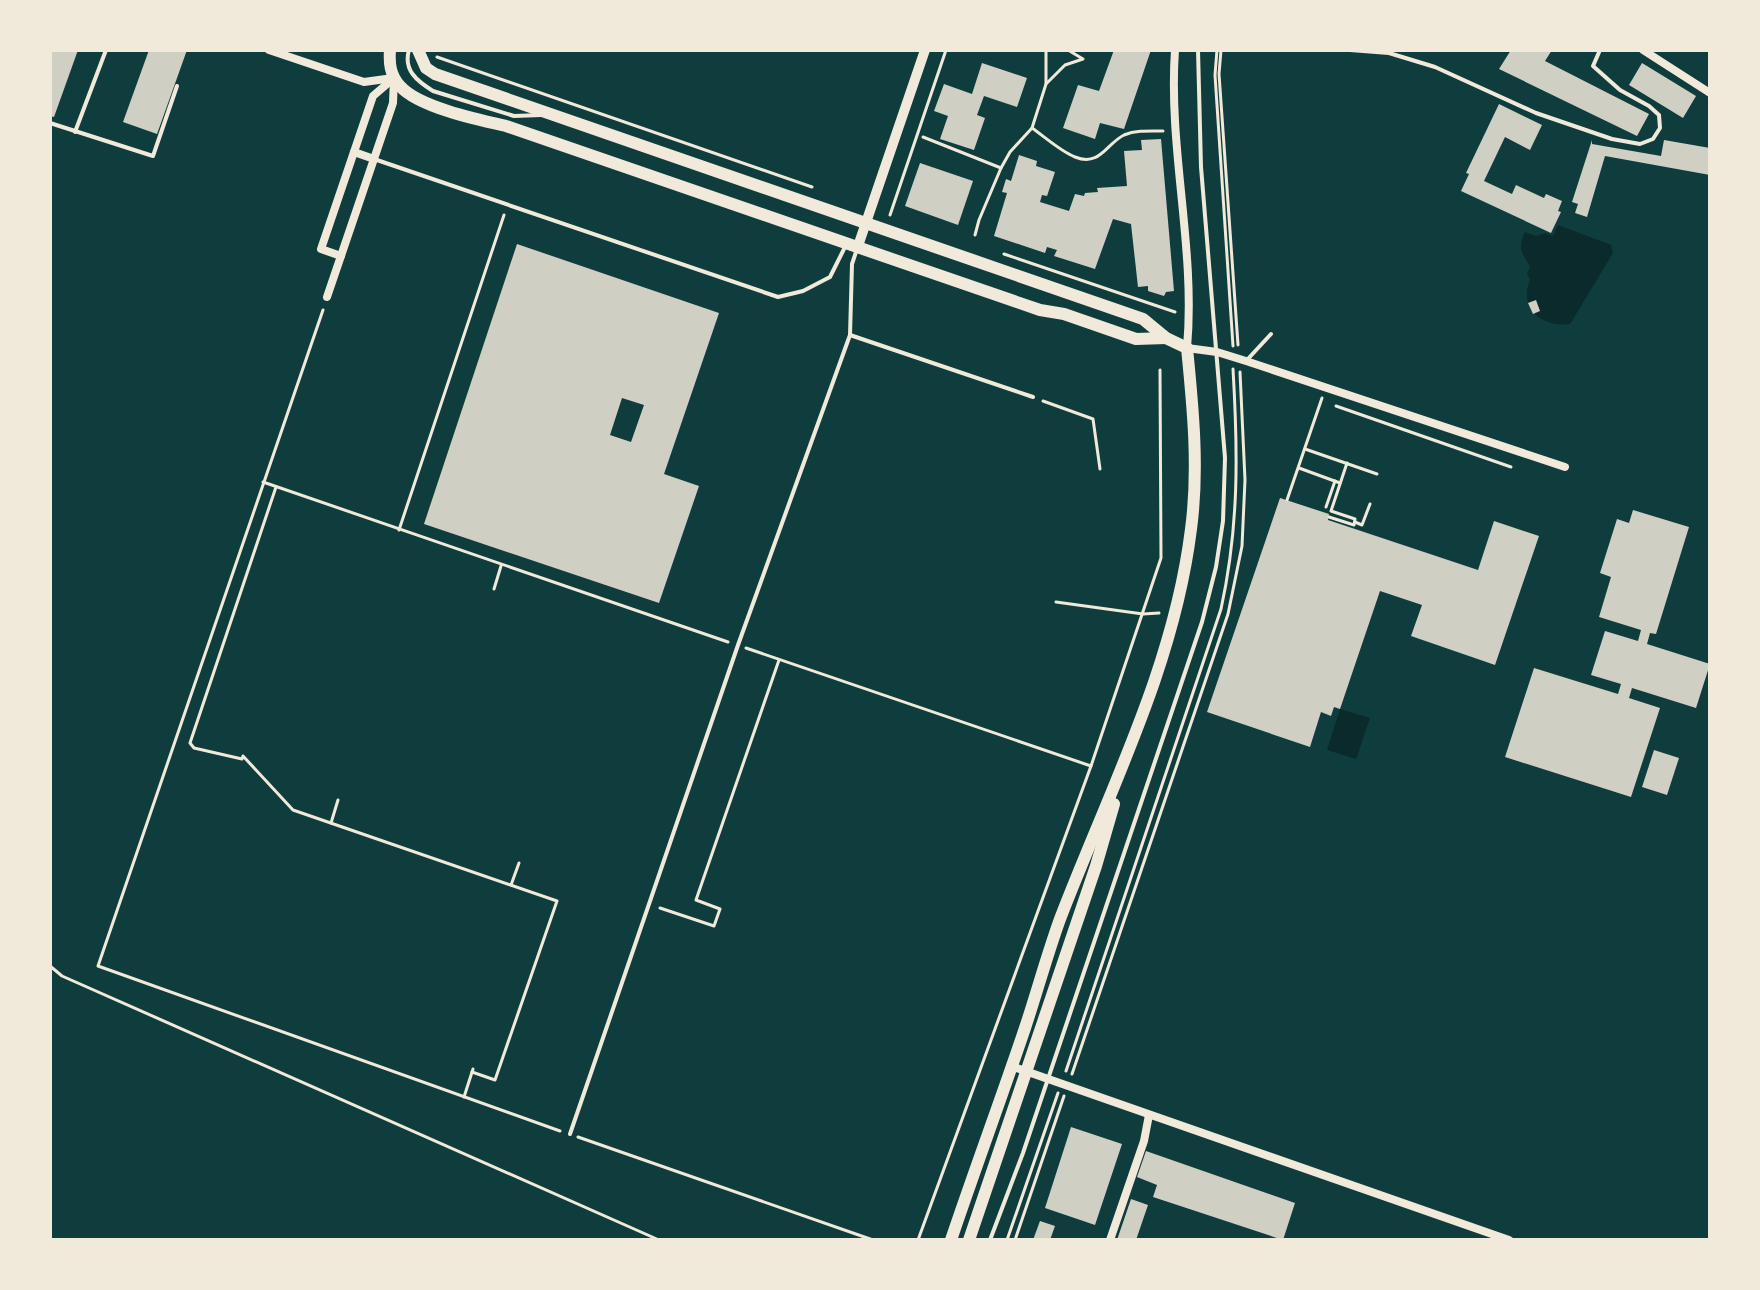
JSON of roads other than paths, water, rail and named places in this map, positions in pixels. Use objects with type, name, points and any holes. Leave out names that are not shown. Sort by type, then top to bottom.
[{"type":"main road","points":[[390,50],[389,63],[402,89],[433,104],[506,126],[1040,310],[1064,314],[1136,339],[1166,338]]},
{"type":"main road","points":[[418,50],[426,68],[435,74],[1143,319],[1166,338],[1187,348],[1195,473],[1192,526],[1175,612],[1096,866],[969,1240]]},
{"type":"main road","points":[[951,1240],[1054,937],[1083,859],[1126,763]]},
{"type":"street","points":[[269,50],[364,82],[394,78]]},
{"type":"street","points":[[852,244],[866,222],[925,50]]},
{"type":"street","points":[[1175,50],[1175,135],[1189,317],[1187,348],[1217,352],[1246,361],[1565,467]]},
{"type":"street","points":[[1643,50],[1710,93]]},
{"type":"street","points":[[341,256],[321,249],[373,96],[394,78]]},
{"type":"street","points":[[327,297],[393,103],[394,78]]},
{"type":"street","points":[[354,152],[374,159]]},
{"type":"street","points":[[1011,1066],[1509,1240]]},
{"type":"street","points":[[1110,1240],[1144,1141],[1149,1115]]},
{"type":"lane","points":[[75,132],[106,50]]},
{"type":"lane","points":[[409,50],[409,70],[421,84],[433,91],[514,116],[552,115]]},
{"type":"lane","points":[[990,1240],[1198,637],[1216,567],[1223,521],[1225,458],[1201,167],[1198,50]]},
{"type":"lane","points":[[1351,51],[1389,53],[1435,67],[1536,113],[1612,139],[1640,144],[1653,139],[1660,128],[1659,115],[1620,90],[1593,66],[1600,50]]},
{"type":"lane","points":[[394,78],[409,70]]},
{"type":"lane","points":[[50,123],[153,156],[177,86]]},
{"type":"lane","points":[[374,159],[778,297],[803,291],[830,277],[852,244]]},
{"type":"lane","points":[[570,1134],[738,645],[850,335],[852,244]]},
{"type":"lane","points":[[1246,361],[1271,334]]},
{"type":"lane","points":[[850,335],[1033,397]]},
{"type":"water","points":[[1558,225],[1611,245],[1613,253],[1570,324],[1550,323],[1542,319],[1535,314],[1527,299],[1530,280],[1527,273],[1530,267],[1521,242],[1525,232],[1536,236],[1545,233],[1553,236]]},
{"type":"water","points":[[1340,709],[1370,718],[1356,759],[1327,750]]}]
